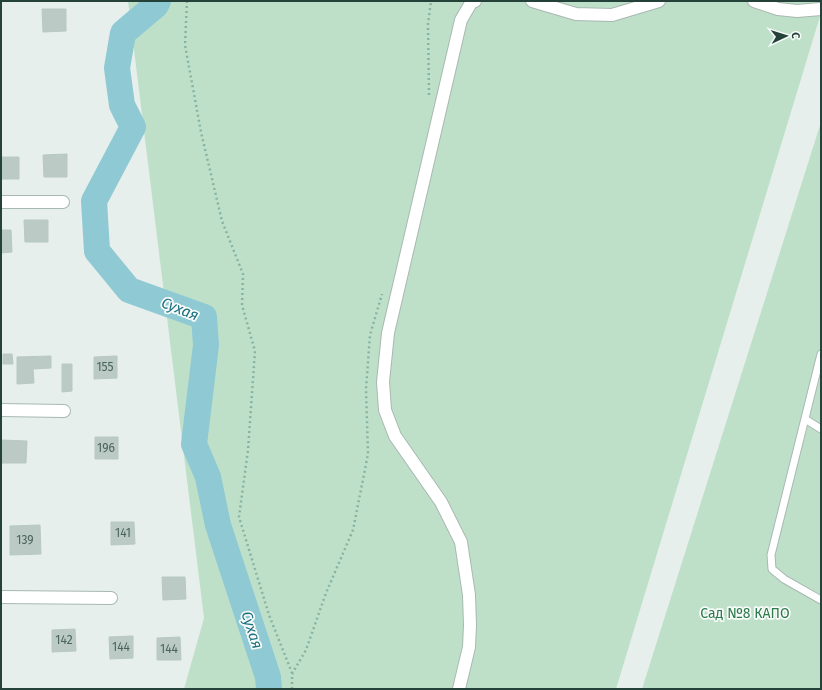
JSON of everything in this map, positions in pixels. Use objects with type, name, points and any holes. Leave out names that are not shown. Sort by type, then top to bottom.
[{"type":"street","points":[[459,689],[469,647],[470,625],[469,595],[461,542],[441,502],[395,436],[385,410],[383,382],[388,333],[461,20],[471,3],[475,1]]},
{"type":"street","points":[[532,1],[576,14],[612,14],[659,1]]},
{"type":"street","points":[[754,1],[778,9],[797,11],[821,9]]},
{"type":"street","points":[[1,202],[63,202]]},
{"type":"street","points":[[1,410],[64,411]]},
{"type":"street","points":[[1,597],[111,598]]},
{"type":"lane","points":[[821,354],[771,555],[772,569],[784,579],[821,600]]},
{"type":"lane","points":[[805,419],[821,429]]},
{"type":"path","points":[[187,1],[185,45],[201,132],[222,221],[244,274],[242,305],[255,352],[248,450],[239,517],[269,615],[292,674]]},
{"type":"green space","points":[[128,1],[821,1],[821,13],[616,689],[184,689],[204,618]]},
{"type":"green space","name":"Сад №8 КАПО","points":[[821,122],[821,689],[642,689]]},
{"type":"building","points":[[42,9],[66,9],[66,31],[43,32]]},
{"type":"building","points":[[67,154],[67,177],[44,177],[43,155]]},
{"type":"building","points":[[1,157],[19,157],[19,179],[1,179]]},
{"type":"building","points":[[24,220],[48,220],[48,242],[25,242]]},
{"type":"building","points":[[1,230],[11,230],[12,252],[1,253]]},
{"type":"building","points":[[3,354],[12,354],[13,364],[3,364]]},
{"type":"building","points":[[51,356],[51,368],[33,369],[34,383],[17,384],[17,357]]},
{"type":"building","points":[[117,356],[117,378],[94,379],[94,357]]},
{"type":"building","points":[[62,364],[72,364],[72,391],[62,392]]},
{"type":"building","points":[[95,437],[118,437],[118,459],[95,459]]},
{"type":"building","points":[[1,440],[27,441],[26,463],[1,463]]},
{"type":"building","points":[[111,522],[134,522],[135,544],[111,545]]},
{"type":"building","points":[[40,525],[41,554],[10,555],[10,526]]},
{"type":"building","points":[[162,577],[185,577],[186,599],[163,600]]},
{"type":"building","points":[[75,629],[76,651],[52,652],[52,630]]},
{"type":"building","points":[[133,636],[133,658],[110,659],[109,637]]},
{"type":"building","points":[[180,637],[181,660],[157,660],[157,638]]},
{"type":"waterway","name":"Сухая","points":[[158,1],[156,5],[123,33],[117,68],[122,105],[133,127],[94,201],[97,251],[129,290],[204,317],[206,345],[194,444],[208,477],[218,525],[268,677],[269,689]]}]
